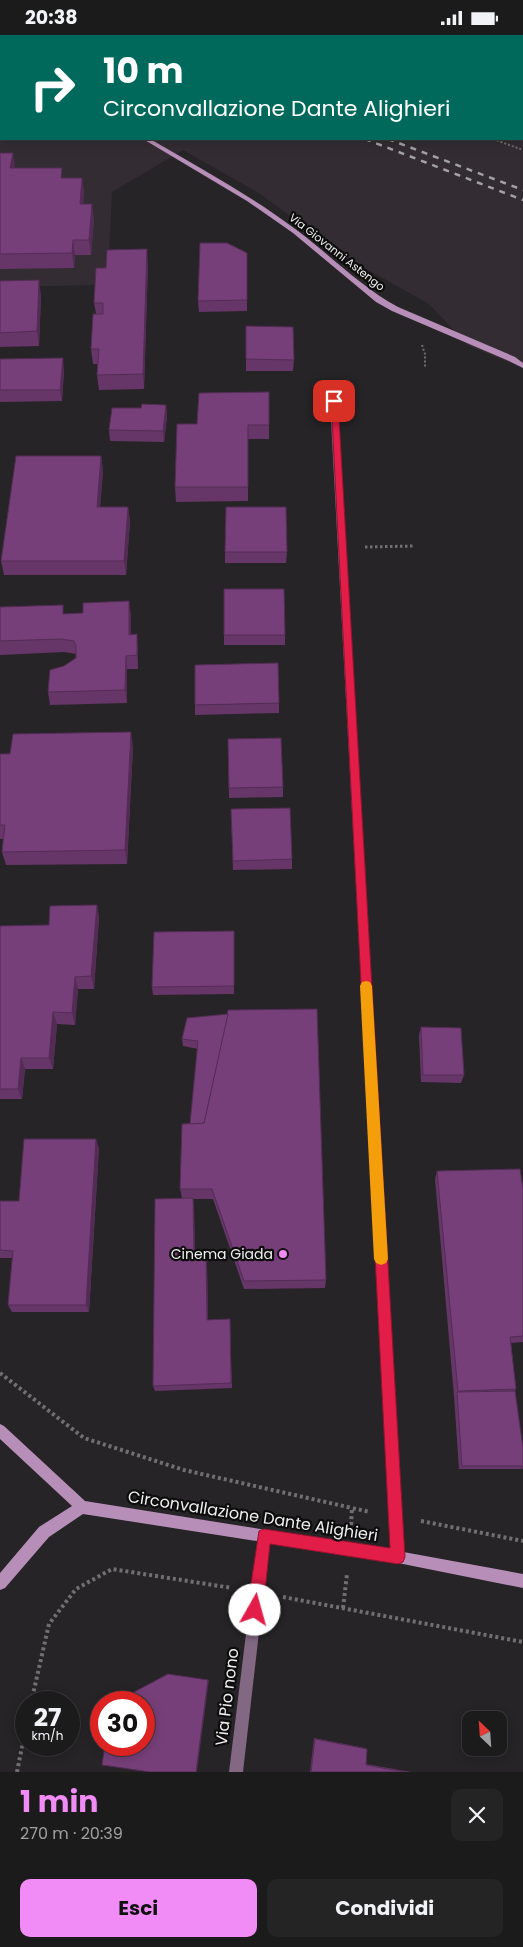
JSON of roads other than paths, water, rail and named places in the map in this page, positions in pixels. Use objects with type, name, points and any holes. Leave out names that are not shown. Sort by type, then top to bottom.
[{"type":"street","name":"Via Giovanni Astengo","points":[[148,140],[248,200],[342,268],[379,300],[407,315],[512,359],[523,366]]},
{"type":"street","points":[[334,401],[398,1557]]},
{"type":"street","points":[[0,1430],[82,1507],[44,1532],[0,1583]]},
{"type":"street","name":"Circonvallazione Dante Alighieri","points":[[82,1507],[398,1557],[523,1581]]},
{"type":"street","name":"Via Pio nono","points":[[236,1772],[264,1536]]},
{"type":"railway","points":[[368,140],[523,200]]},
{"type":"railway","points":[[391,140],[523,190]]},
{"type":"place","name":"Cinema Giada","points":[[283,1254]]}]
